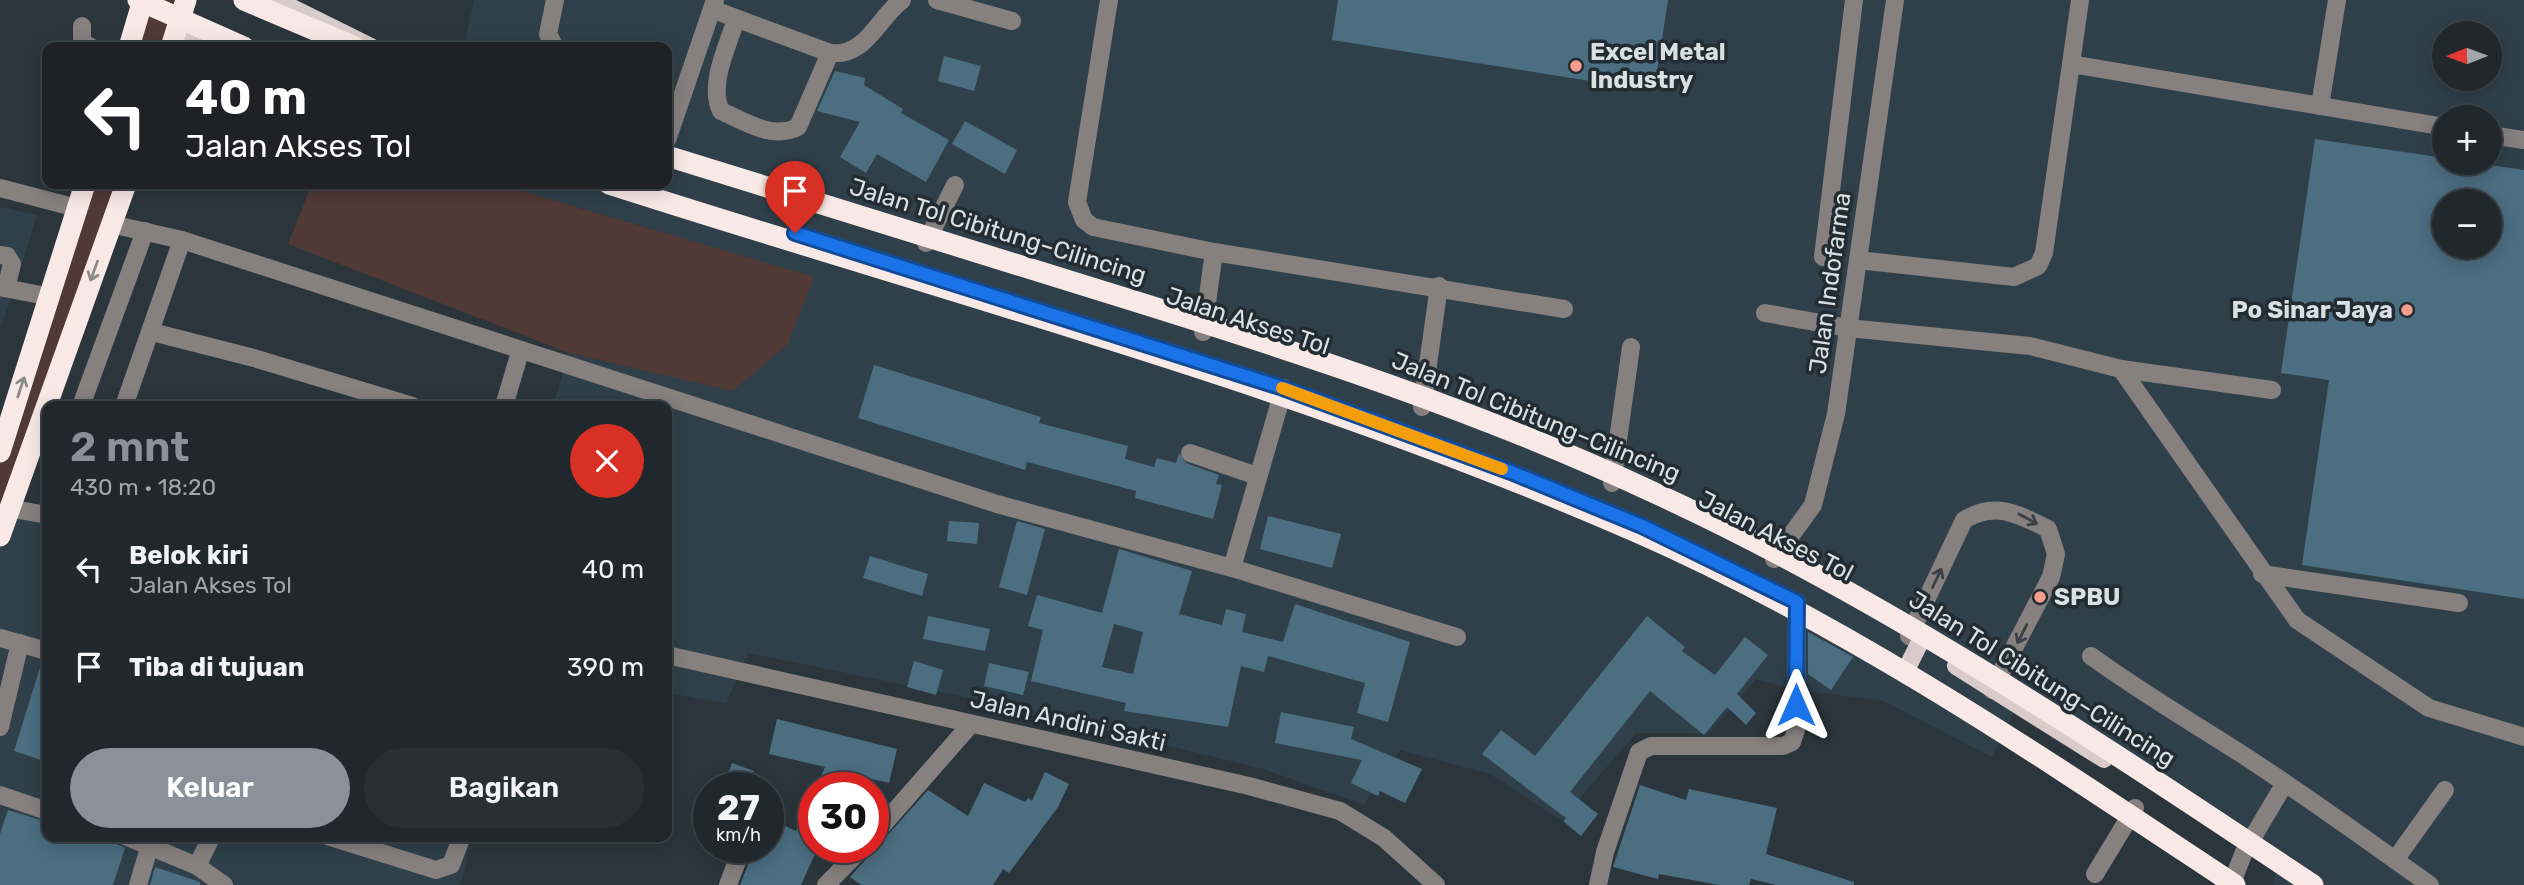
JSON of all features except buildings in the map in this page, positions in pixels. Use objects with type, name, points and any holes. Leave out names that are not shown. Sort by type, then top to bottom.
[{"type":"highway","points":[[130,42],[141,0],[233,42]]},
{"type":"highway","points":[[173,41],[186,0]]},
{"type":"highway","points":[[244,0],[343,42]]},
{"type":"highway","name":"Jalan Tol Cibitung–Cilincing","points":[[672,160],[1220,327],[1387,383],[1656,493],[1794,562],[1931,638],[2093,738],[2314,885]]},
{"type":"highway","points":[[0,452],[83,189]]},
{"type":"highway","points":[[47,401],[124,189]]},
{"type":"highway","points":[[625,189],[1206,369],[1372,425],[1638,533],[1774,600],[1909,676],[2070,775],[2233,881]]},
{"type":"highway","points":[[0,536],[42,415]]},
{"type":"main road","points":[[282,3],[362,42]]},
{"type":"main road","name":"Jalan Akses Tol","points":[[672,160],[1203,332],[1422,407],[1612,483],[1774,558],[1915,639],[2147,786],[2294,885]]},
{"type":"main road","name":"Jalan Akses Tol","points":[[654,189],[1283,388],[1511,472],[1642,526],[1797,602],[1909,664],[2135,808],[2233,881],[2250,885]]},
{"type":"main road","points":[[1909,664],[1915,639]]},
{"type":"street","points":[[552,42],[548,34],[555,0]]},
{"type":"street","points":[[672,126],[715,5],[736,19],[830,53],[843,55],[859,48],[902,0]]},
{"type":"street","points":[[937,0],[1012,21]]},
{"type":"street","points":[[1109,0],[1077,202],[1079,212],[1093,227],[1214,252],[1439,286],[1564,309]]},
{"type":"street","points":[[1823,257],[1854,0]]},
{"type":"street","name":"Jalan Indofarma","points":[[1774,558],[1813,505],[1836,414],[1895,0]]},
{"type":"street","points":[[1858,260],[2014,277],[2038,266],[2044,253],[2080,0]]},
{"type":"street","points":[[2320,106],[2337,0]]},
{"type":"street","points":[[736,19],[717,80],[715,99],[721,111],[769,132],[787,133],[798,127],[830,53]]},
{"type":"street","points":[[82,26],[82,42]]},
{"type":"street","points":[[2071,64],[2432,125]]},
{"type":"street","points":[[2502,137],[2524,140]]},
{"type":"street","points":[[926,243],[955,185]]},
{"type":"street","points":[[0,188],[77,208]]},
{"type":"street","points":[[111,225],[145,230],[182,240],[520,352],[997,504],[1232,568],[1457,637]]},
{"type":"street","points":[[83,401],[145,230]]},
{"type":"street","points":[[126,401],[182,240]]},
{"type":"street","points":[[1203,332],[1214,252]]},
{"type":"street","points":[[0,255],[7,257],[12,264],[3,287],[51,297]]},
{"type":"street","points":[[1422,407],[1439,286]]},
{"type":"street","points":[[1765,313],[1849,328],[2030,346],[2121,369],[2272,390]]},
{"type":"street","points":[[152,332],[254,358],[396,401]]},
{"type":"street","points":[[1612,483],[1631,347]]},
{"type":"street","points":[[505,401],[520,352]]},
{"type":"street","points":[[2121,369],[2262,575],[2297,620],[2429,708],[2524,737]]},
{"type":"street","points":[[1232,568],[1283,388]]},
{"type":"street","points":[[1191,453],[1257,476]]},
{"type":"street","points":[[8,508],[42,514]]},
{"type":"street","points":[[1915,639],[1964,520],[1993,508],[2014,511],[2048,529],[2056,554],[2051,577],[1992,690]]},
{"type":"street","points":[[2262,575],[2459,603]]},
{"type":"street","points":[[1598,885],[1605,852],[1639,752],[1650,746],[1783,746],[1792,741],[1796,730],[1797,602]]},
{"type":"street","points":[[0,638],[42,650]]},
{"type":"street","points":[[0,727],[20,643]]},
{"type":"street","name":"Jalan Andini Sakti","points":[[672,656],[963,733],[1249,786],[1340,811],[1384,838],[1437,884]]},
{"type":"street","points":[[2091,656],[2145,695],[2285,783],[2430,885]]},
{"type":"street","points":[[889,818],[963,733]]},
{"type":"street","points":[[2233,881],[2244,852],[2285,783]]},
{"type":"street","points":[[2395,860],[2445,790]]},
{"type":"street","points":[[0,795],[42,809]]},
{"type":"street","points":[[2095,874],[2135,808]]},
{"type":"street","points":[[142,842],[197,866],[224,885]]},
{"type":"street","points":[[197,866],[209,842]]},
{"type":"street","points":[[346,842],[436,870],[451,865],[460,842]]},
{"type":"street","points":[[138,885],[150,845]]},
{"type":"street","points":[[728,885],[736,863]]},
{"type":"street","points":[[826,885],[847,863]]},
{"type":"shaded area","points":[[143,0],[186,0],[173,42],[130,42]]},
{"type":"shaded area","points":[[474,0],[2524,0],[2524,885],[2272,885],[2284,853],[2024,691],[1992,757],[1884,701],[1797,690],[1756,679],[1709,733],[1636,733],[1561,820],[1490,774],[1400,750],[1364,805],[1264,769],[979,700],[748,653],[726,703],[672,694],[672,401],[555,401],[569,353],[732,391],[673,235],[516,189],[672,189],[672,42],[465,42]]},
{"type":"shaded area","points":[[83,189],[124,189],[48,401],[42,401],[42,419],[0,536],[0,452]]},
{"type":"shaded area","points":[[310,189],[516,189],[814,277],[788,344],[732,391],[569,353],[288,244]]},
{"type":"shaded area","points":[[0,207],[37,215],[2,325],[0,325]]},
{"type":"shaded area","points":[[0,513],[42,522],[42,842],[470,842],[462,881],[458,885],[0,885]]},
{"type":"slow traffic","points":[[1282,388],[1502,469]]},
{"type":"place","name":"Excel Metal Industry","points":[[1576,66]]},
{"type":"place","name":"Po Sinar Jaya","points":[[2407,310]]},
{"type":"place","name":"SPBU","points":[[2040,597]]},
{"type":"route","points":[[795,233],[1283,388],[1511,472],[1642,526],[1797,602],[1796,705]]}]
